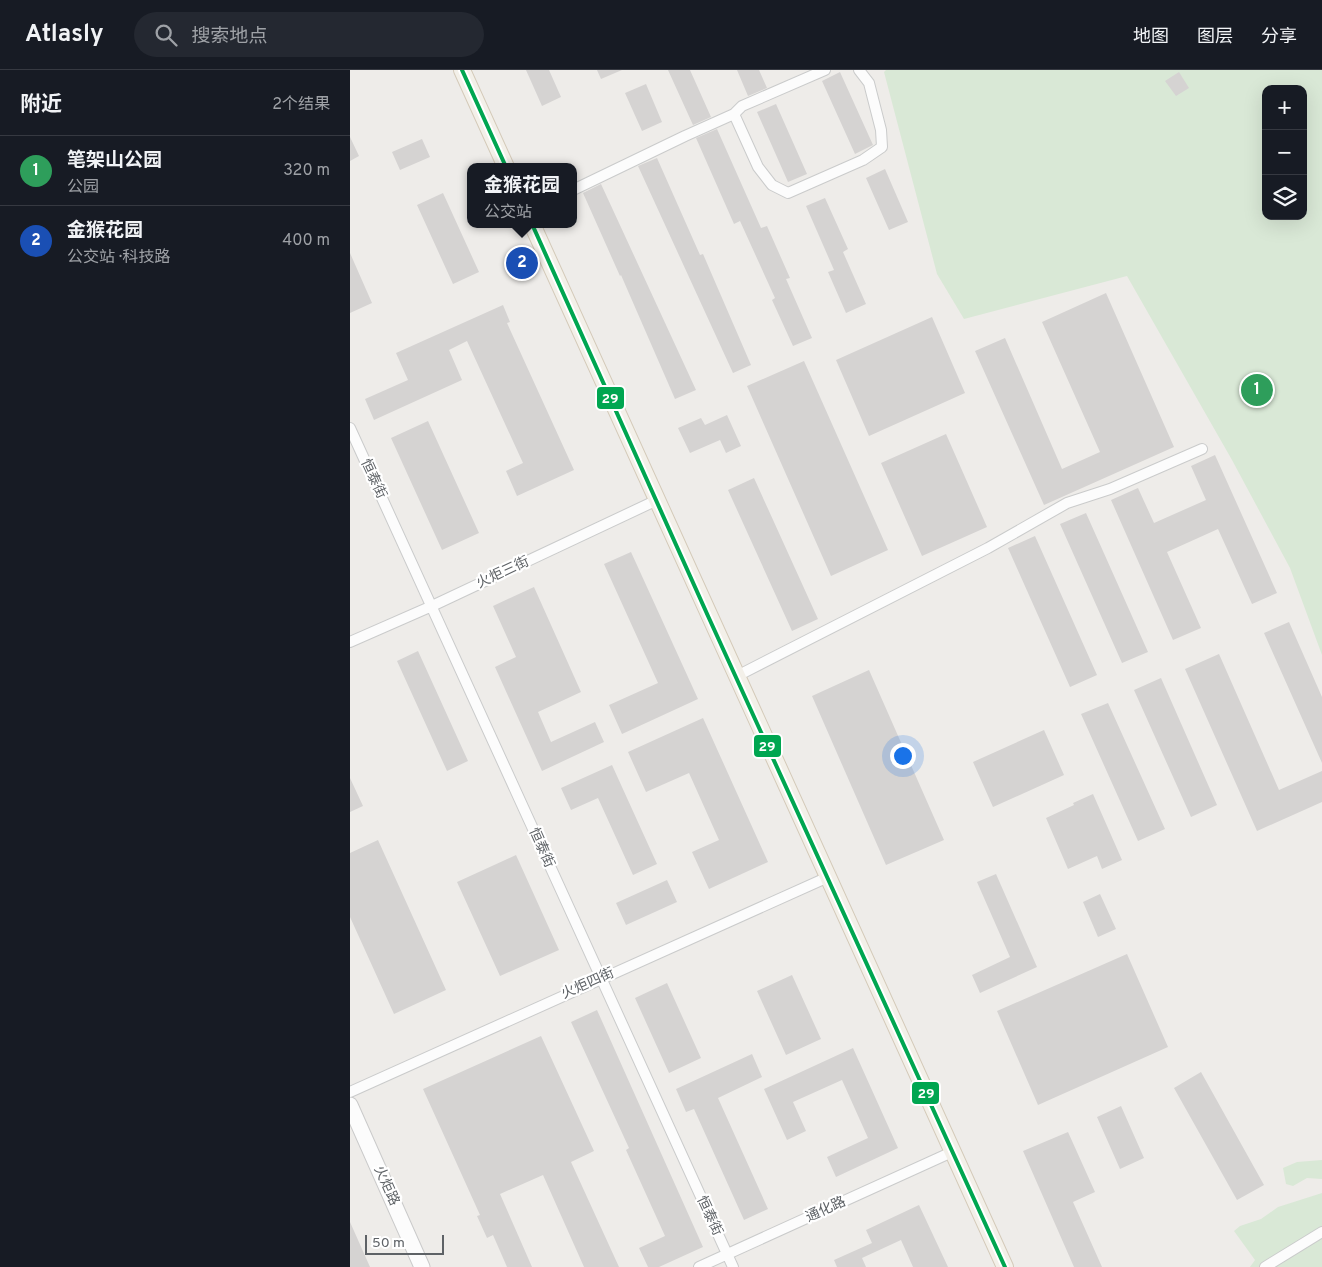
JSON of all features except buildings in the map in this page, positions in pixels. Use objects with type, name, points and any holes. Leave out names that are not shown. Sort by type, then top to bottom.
[{"type":"main road","points":[[462,70],[504,163]]},
{"type":"main road","points":[[534,228],[655,501],[1005,1267]]},
{"type":"main road","name":"火炬路","points":[[350,1105],[422,1267]]},
{"type":"street","points":[[577,188],[734,114],[742,106],[825,70]]},
{"type":"street","points":[[734,114],[758,167],[772,184],[788,193],[863,160],[882,147],[881,130],[869,83],[859,70]]},
{"type":"street","name":"恒泰街","points":[[350,428],[733,1267]]},
{"type":"street","points":[[735,677],[988,548],[1067,503],[1110,489],[1202,449]]},
{"type":"street","name":"火炬三街","points":[[350,642],[432,606],[655,501]]},
{"type":"street","name":"火炬四街","points":[[350,1092],[826,878]]},
{"type":"street","name":"通化路","points":[[699,1267],[952,1152]]},
{"type":"street","points":[[1265,1267],[1322,1232]]},
{"type":"green space","points":[[886,70],[1322,70],[1322,655],[1290,568],[1232,460],[1127,276],[964,319],[937,274],[884,72]]},
{"type":"green space","points":[[1322,1160],[1322,1179],[1307,1178],[1293,1186],[1286,1184],[1283,1168],[1297,1162]]},
{"type":"green space","points":[[1322,1193],[1322,1267],[1250,1267],[1255,1260],[1234,1231],[1240,1226],[1261,1219],[1278,1207]]},
{"type":"transit line","name":"29","points":[[462,70],[504,163]]},
{"type":"transit line","name":"29","points":[[534,228],[708,616],[1005,1267]]},
{"type":"place","name":"金猴花园","points":[[522,263]]},
{"type":"place","name":"笔架山公园","points":[[1257,390]]}]
